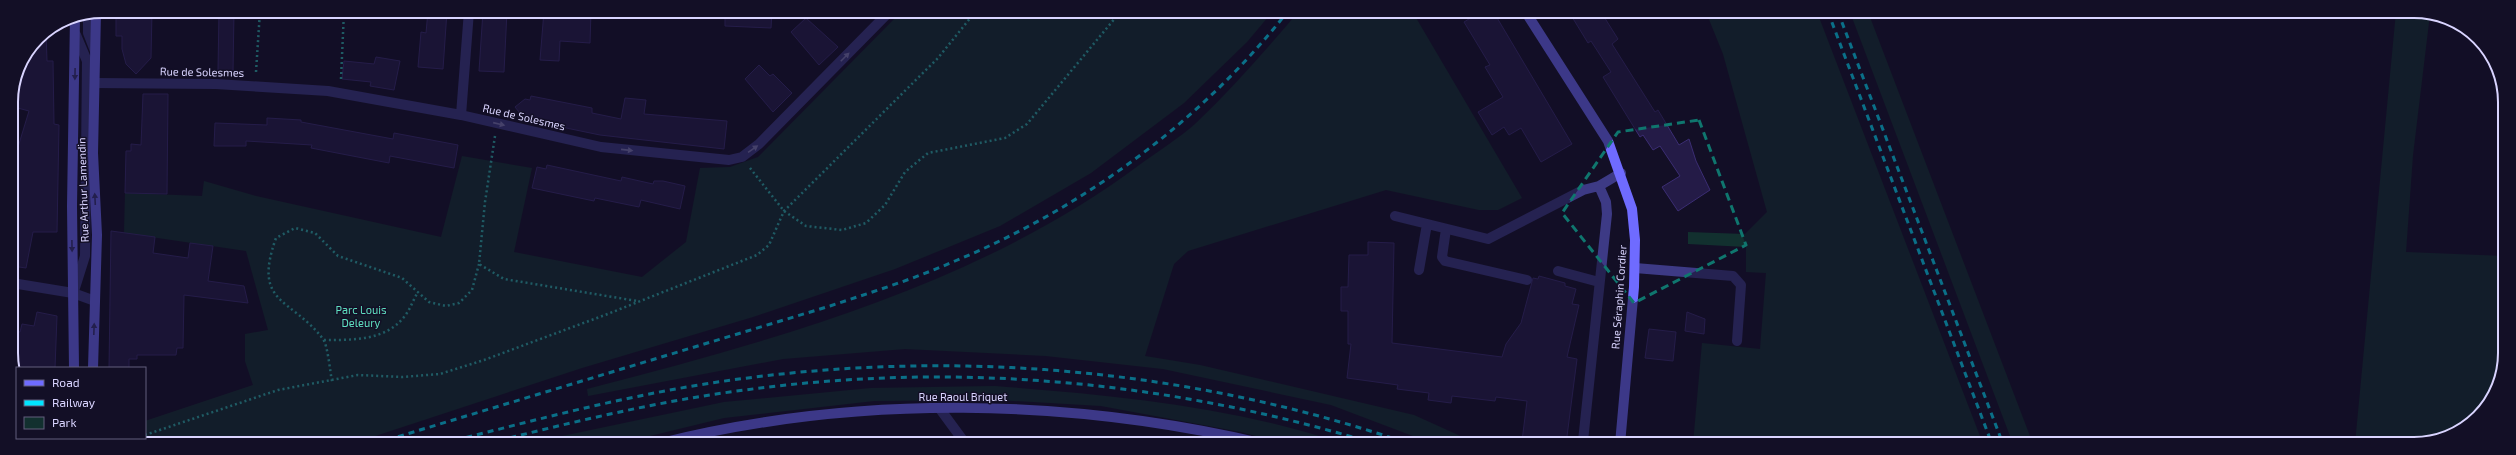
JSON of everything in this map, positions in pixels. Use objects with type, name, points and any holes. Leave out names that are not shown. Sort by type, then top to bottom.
[{"type":"street","points":[[461,115],[468,18]]},
{"type":"street","points":[[742,157],[759,144],[883,18]]},
{"type":"street","name":"Rue Séraphin Cordier","points":[[1529,18],[1608,141],[1621,173],[1632,209],[1635,240],[1634,268],[1621,437]]},
{"type":"street","name":"Rue Arthur Lamendin","points":[[93,367],[97,235],[93,153],[96,19]]},
{"type":"street","points":[[88,20],[88,33],[95,51]]},
{"type":"street","name":"Rue Arthur Lamendin","points":[[74,367],[72,206],[75,22]]},
{"type":"street","points":[[73,293],[85,256],[87,61],[76,35]]},
{"type":"street","name":"Rue de Solesmes","points":[[94,83],[256,86],[340,93],[461,115],[601,147],[729,160],[742,157]]},
{"type":"street","points":[[1395,216],[1488,239],[1583,190],[1599,186],[1621,173]]},
{"type":"street","points":[[1583,437],[1598,282],[1607,214],[1606,202],[1599,186]]},
{"type":"street","points":[[1419,270],[1427,224]]},
{"type":"street","points":[[1446,229],[1442,257],[1445,261],[1527,280]]},
{"type":"street","points":[[1634,268],[1733,276],[1741,285],[1737,341]]},
{"type":"street","points":[[1558,272],[1598,282]]},
{"type":"street","points":[[18,284],[73,293],[95,301]]},
{"type":"street","points":[[940,409],[960,437]]},
{"type":"street","name":"Rue Raoul Briquet","points":[[688,437],[714,431],[791,419],[940,409],[1031,410],[1085,414],[1178,426],[1231,437]]},
{"type":"path","points":[[256,86],[260,18]]},
{"type":"path","points":[[340,93],[344,18]]},
{"type":"path","points":[[146,435],[278,390],[358,375],[402,377],[440,374],[491,358],[757,255],[769,245],[784,211],[938,58],[970,18]]},
{"type":"path","points":[[742,157],[784,211],[806,226],[842,230],[866,223],[885,205],[905,172],[928,154],[1005,138],[1027,124],[1115,18]]},
{"type":"path","points":[[332,381],[324,340],[276,296],[268,282],[269,257],[276,238],[295,228],[315,233],[338,256],[402,278],[429,302],[446,306],[459,303],[472,290],[479,264],[485,202],[497,123]]},
{"type":"path","points":[[479,264],[504,279],[637,301]]},
{"type":"path","points":[[324,340],[363,340],[386,331],[404,317],[418,292]]},
{"type":"highlighted area","points":[[1699,120],[1746,245],[1634,303],[1562,213],[1618,132]]},
{"type":"green space","name":"Parc Louis Deleury","points":[[895,18],[1267,18],[1247,42],[1184,103],[1091,173],[1000,226],[895,269],[753,317],[582,368],[372,437],[146,437],[146,421],[253,385],[245,361],[245,334],[268,330],[246,251],[124,233],[125,193],[202,196],[204,181],[256,196],[441,237],[462,156],[532,168],[514,252],[642,277],[686,242],[700,168],[730,167],[758,157]]},
{"type":"green space","points":[[1293,18],[1416,18],[1522,198],[1498,210],[1479,210],[1386,190],[1188,251],[1174,264],[1145,356],[1200,365],[1414,415],[1463,437],[1416,437],[1331,405],[1163,369],[1046,356],[905,349],[783,359],[588,396],[587,389],[732,350],[876,303],[946,274],[1014,242],[1080,205],[1176,139],[1209,111]]},
{"type":"green space","points":[[1708,18],[1819,18],[1980,437],[1694,437],[1702,343],[1760,349],[1766,273],[1746,272],[1746,247],[1688,244],[1688,232],[1745,234],[1767,212],[1723,54]]},
{"type":"green space","points":[[1852,18],[1870,18],[2030,437],[2010,437]]},
{"type":"green space","points":[[2395,18],[2429,20],[2413,155],[2406,252],[2498,256],[2497,364],[2492,385],[2484,400],[2469,416],[2456,426],[2441,433],[2425,436],[2356,437]]},
{"type":"green space","points":[[995,386],[1127,398],[1215,411],[1259,420],[1321,437],[1259,437],[1241,432],[1101,406],[997,400],[874,401],[724,418],[646,437],[558,437],[724,402],[871,388]]},
{"type":"building","points":[[116,18],[152,18],[151,58],[136,74],[126,64],[122,49],[122,36],[116,36]]},
{"type":"building","points":[[219,18],[234,18],[233,72],[218,71]]},
{"type":"building","points":[[427,18],[447,18],[443,69],[418,67],[421,32],[426,33]]},
{"type":"building","points":[[483,18],[507,18],[504,72],[479,71]]},
{"type":"building","points":[[543,18],[591,18],[590,43],[560,41],[559,61],[540,60]]},
{"type":"building","points":[[725,18],[772,18],[771,28],[725,26]]},
{"type":"building","points":[[806,18],[838,47],[819,65],[791,32]]},
{"type":"building","points":[[1471,18],[1497,18],[1572,144],[1541,162],[1521,128],[1509,135],[1504,127],[1492,135],[1478,112],[1503,97],[1485,67],[1490,65],[1464,22]]},
{"type":"building","points":[[1573,18],[1605,18],[1618,39],[1612,44],[1655,112],[1658,110],[1679,145],[1689,139],[1696,161],[1710,190],[1678,211],[1662,187],[1680,176],[1660,146],[1653,150],[1643,135],[1640,137],[1603,77],[1611,72],[1591,41],[1588,43]]},
{"type":"building","points":[[46,40],[47,61],[53,61],[54,124],[59,125],[57,232],[33,232],[26,268],[18,267],[18,147],[29,111],[18,108],[21,80],[24,70],[32,55]]},
{"type":"building","points":[[376,57],[400,61],[394,90],[370,86],[371,82],[342,79],[344,61],[374,64]]},
{"type":"building","points":[[759,65],[770,76],[773,74],[792,93],[773,112],[745,79]]},
{"type":"building","points":[[143,94],[168,94],[167,194],[125,193],[126,151],[131,151],[131,144],[141,145]]},
{"type":"building","points":[[531,96],[592,108],[592,113],[621,119],[625,98],[646,100],[644,114],[727,121],[724,149],[600,135],[518,118],[519,112],[515,107],[525,99],[530,100]]},
{"type":"building","points":[[267,118],[301,120],[301,122],[393,139],[394,133],[458,145],[454,168],[390,156],[389,163],[311,148],[312,145],[246,141],[246,146],[214,146],[215,123],[267,125]]},
{"type":"building","points":[[547,165],[621,181],[622,177],[653,184],[654,181],[663,181],[685,186],[680,209],[641,200],[639,207],[595,198],[594,201],[532,188],[537,167],[546,169]]},
{"type":"building","points":[[111,231],[155,237],[153,253],[188,258],[190,243],[213,246],[208,281],[244,286],[248,303],[184,295],[183,348],[177,348],[176,355],[137,355],[137,359],[129,359],[129,367],[109,367]]},
{"type":"building","points":[[1368,242],[1394,243],[1392,343],[1502,357],[1506,344],[1521,323],[1533,278],[1538,279],[1539,276],[1565,283],[1565,286],[1576,289],[1572,304],[1579,305],[1567,357],[1577,359],[1567,437],[1522,437],[1527,401],[1496,397],[1495,401],[1452,396],[1451,403],[1428,400],[1429,393],[1397,389],[1398,385],[1347,378],[1351,344],[1348,344],[1348,311],[1341,311],[1341,287],[1348,287],[1349,255],[1368,255]]},
{"type":"building","points":[[37,312],[57,316],[55,367],[20,367],[18,332],[20,332],[22,324],[34,326]]},
{"type":"building","points":[[1687,312],[1705,319],[1704,334],[1685,331]]},
{"type":"building","points":[[1649,329],[1676,332],[1673,361],[1645,358]]},
{"type":"railway","points":[[397,437],[830,306],[924,274],[1003,240],[1094,188],[1179,124],[1218,89],[1254,51],[1282,18]]},
{"type":"railway","points":[[1830,18],[1989,437]]},
{"type":"railway","points":[[1840,18],[2000,437]]},
{"type":"railway","points":[[468,437],[607,403],[705,384],[794,373],[883,367],[972,366],[1061,371],[1149,381],[1237,397],[1324,418],[1387,437]]},
{"type":"railway","points":[[513,437],[648,406],[712,395],[825,381],[904,377],[984,378],[1063,382],[1142,392],[1220,405],[1298,422],[1351,437]]}]
